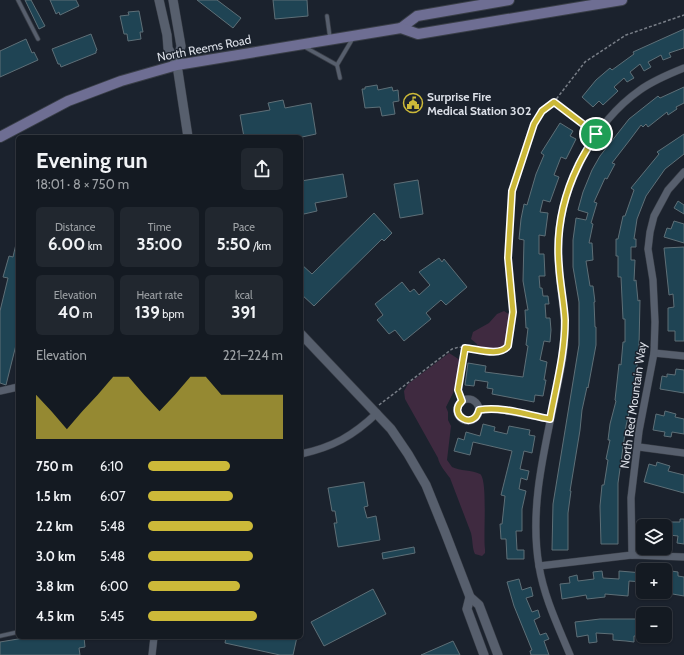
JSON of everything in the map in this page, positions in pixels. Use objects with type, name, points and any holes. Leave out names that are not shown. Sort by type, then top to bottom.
[{"type":"main road","name":"North Reems Road","points":[[0,137],[68,101],[121,81],[177,65],[401,28],[417,16],[509,0]]},
{"type":"main road","name":"North Reems Road","points":[[401,28],[418,34],[622,0]]},
{"type":"street","points":[[159,0],[167,35],[168,48],[177,65],[188,135]]},
{"type":"street","points":[[173,0],[181,46],[177,65]]},
{"type":"street","points":[[570,655],[550,606],[539,566],[536,532],[539,488],[550,419],[563,355],[564,327],[558,246],[563,211],[578,165],[596,134],[623,104],[641,90],[659,79],[684,68]]},
{"type":"street","name":"North Red Mountain Way","points":[[632,555],[631,498],[640,431],[654,353],[654,308],[648,249],[650,232],[654,216],[668,190],[684,172]]},
{"type":"street","points":[[303,336],[391,429],[426,485],[470,597],[479,605],[498,655]]},
{"type":"street","points":[[654,353],[684,356]]},
{"type":"street","points":[[0,391],[16,387]]},
{"type":"street","points":[[468,399],[475,401],[479,410],[474,419],[463,419],[458,414],[458,406],[462,401],[468,399]]},
{"type":"street","points":[[479,410],[498,409],[550,419]]},
{"type":"street","points":[[303,453],[327,447],[340,441],[355,432],[375,411]]},
{"type":"street","points":[[638,447],[684,453]]},
{"type":"street","points":[[539,566],[632,555],[684,557]]},
{"type":"street","points":[[470,597],[467,609],[484,655]]},
{"type":"street","points":[[152,655],[154,639]]},
{"type":"lane","points":[[18,0],[38,39]]},
{"type":"lane","points":[[328,16],[331,39]]},
{"type":"lane","points":[[340,78],[337,65],[355,36]]},
{"type":"lane","points":[[300,45],[337,65]]},
{"type":"lane","points":[[0,636],[16,632]]},
{"type":"path","points":[[375,411],[452,349],[459,347],[500,352],[506,350],[508,346],[513,312],[508,258],[512,191],[534,124],[542,111],[554,102],[585,62],[626,35],[684,15]]},
{"type":"path","points":[[554,102],[596,134]]},
{"type":"path","points":[[462,401],[458,390],[465,348]]},
{"type":"shaded area","points":[[504,311],[510,315],[507,347],[502,351],[478,348],[477,344],[471,339],[473,332],[489,323],[497,314]]},
{"type":"shaded area","points":[[449,353],[460,360],[457,383],[446,407],[448,412],[448,420],[451,426],[447,460],[452,467],[480,474],[482,478],[485,496],[485,553],[482,556],[475,554],[474,552],[471,533],[450,478],[441,466],[405,399],[404,391],[408,384]]},
{"type":"building","points":[[25,0],[31,0],[45,26],[39,29]]},
{"type":"building","points":[[50,0],[76,0],[79,6],[60,15],[59,12],[56,14]]},
{"type":"building","points":[[197,0],[217,0],[241,18],[233,28]]},
{"type":"building","points":[[273,0],[307,0],[308,16],[275,19]]},
{"type":"building","points":[[139,11],[143,32],[140,32],[141,39],[128,41],[127,34],[124,34],[120,16],[129,15],[128,12]]},
{"type":"building","points":[[684,29],[684,48],[669,53],[671,57],[663,60],[661,55],[648,62],[651,67],[644,71],[640,64],[630,72],[634,78],[627,82],[624,78],[614,87],[618,91],[603,105],[599,101],[593,107],[582,97],[596,80],[610,68],[612,70],[634,54],[633,52]]},
{"type":"building","points":[[91,34],[97,50],[96,53],[61,67],[60,64],[58,64],[52,49]]},
{"type":"building","points":[[26,39],[32,53],[34,52],[38,60],[0,77],[0,51]]},
{"type":"building","points":[[377,85],[378,90],[392,87],[393,91],[398,90],[399,101],[393,102],[395,114],[382,116],[380,107],[365,108],[362,89]]},
{"type":"building","points":[[684,87],[684,103],[676,107],[677,109],[668,115],[667,112],[648,127],[646,124],[643,127],[641,125],[612,163],[615,164],[607,179],[605,178],[594,202],[597,203],[591,223],[593,224],[589,243],[592,243],[593,260],[586,261],[590,286],[593,286],[595,302],[596,345],[588,388],[587,387],[582,410],[570,491],[568,513],[568,550],[552,550],[553,504],[579,345],[579,302],[573,267],[573,240],[576,218],[586,220],[588,213],[578,210],[583,192],[592,170],[600,156],[629,119],[658,96],[660,98]]},
{"type":"building","points":[[283,100],[285,108],[311,103],[316,134],[303,137],[303,135],[244,135],[240,115],[270,110],[268,103]]},
{"type":"building","points":[[560,123],[573,131],[570,136],[576,139],[566,159],[561,157],[554,175],[559,177],[550,202],[543,200],[540,212],[548,213],[545,236],[539,235],[539,254],[544,254],[545,276],[539,276],[540,288],[542,288],[543,296],[548,296],[549,304],[545,304],[546,318],[550,318],[551,330],[550,342],[544,341],[540,360],[547,362],[543,396],[535,395],[534,402],[492,394],[493,389],[487,388],[488,382],[475,380],[474,386],[465,385],[468,363],[486,366],[485,372],[523,377],[528,346],[526,345],[528,328],[526,328],[525,310],[528,310],[523,281],[524,240],[519,239],[521,219],[524,204],[527,205],[536,174],[544,155],[541,153]]},
{"type":"building","points":[[684,134],[684,154],[665,169],[646,196],[637,219],[634,239],[636,239],[636,247],[631,247],[631,260],[635,260],[634,281],[636,280],[638,301],[640,300],[639,345],[635,386],[626,426],[618,483],[618,544],[601,544],[600,506],[602,485],[604,485],[608,460],[606,459],[610,440],[608,440],[610,424],[616,401],[619,364],[621,365],[623,342],[625,342],[625,319],[623,319],[621,277],[618,277],[616,239],[618,239],[623,216],[625,216],[634,190],[631,188],[659,154],[657,152]]},
{"type":"building","points":[[343,174],[347,197],[315,203],[317,211],[304,214],[303,181]]},
{"type":"building","points":[[418,180],[423,214],[400,218],[394,184]]},
{"type":"building","points":[[678,201],[684,205],[684,214],[674,208]]},
{"type":"building","points":[[374,213],[392,233],[384,241],[382,239],[314,306],[303,296],[303,266],[312,274]]},
{"type":"building","points":[[674,221],[684,224],[684,243],[664,237],[667,228],[671,229]]},
{"type":"building","points":[[16,244],[16,345],[6,385],[0,383],[0,311],[8,278],[3,277],[9,256],[13,257]]},
{"type":"building","points":[[684,247],[684,341],[675,341],[675,331],[668,331],[668,308],[674,307],[673,294],[669,295],[664,248]]},
{"type":"building","points":[[439,258],[442,262],[444,259],[467,287],[446,305],[441,300],[426,313],[431,319],[404,341],[395,330],[389,334],[377,320],[383,315],[375,304],[402,282],[410,292],[414,289],[419,295],[430,285],[419,272]]},
{"type":"building","points":[[676,369],[684,370],[684,393],[660,389],[662,376],[667,377],[667,374],[675,375]]},
{"type":"building","points":[[665,411],[676,414],[675,417],[684,419],[684,434],[672,432],[671,437],[664,436],[665,432],[653,430],[656,414],[664,416]]},
{"type":"building","points":[[483,424],[495,427],[494,431],[507,434],[509,426],[530,430],[529,435],[535,436],[532,453],[524,451],[520,469],[529,471],[527,480],[521,478],[519,489],[526,491],[522,509],[522,531],[516,531],[517,550],[524,550],[524,559],[507,559],[506,539],[501,539],[500,524],[502,524],[505,496],[501,495],[512,451],[473,442],[470,455],[454,451],[458,438],[464,440],[466,432],[480,436]]},
{"type":"building","points":[[657,462],[670,466],[668,471],[684,475],[684,493],[644,482],[649,464],[656,466]]},
{"type":"building","points":[[364,482],[368,506],[364,507],[367,518],[376,516],[380,540],[338,547],[334,523],[337,523],[335,511],[332,511],[328,488]]},
{"type":"building","points":[[680,519],[684,519],[684,544],[677,543],[678,536],[672,535],[672,522],[680,522]]},
{"type":"building","points":[[414,547],[415,553],[383,559],[382,553]]},
{"type":"building","points":[[602,571],[603,578],[619,579],[619,571],[636,572],[636,582],[629,581],[628,596],[605,594],[605,597],[587,599],[586,595],[562,599],[560,584],[570,583],[569,577],[577,575],[578,581],[594,579],[593,572]]},
{"type":"building","points":[[672,571],[678,572],[678,576],[684,577],[684,596],[672,594]]},
{"type":"building","points":[[519,579],[522,590],[531,587],[533,596],[526,598],[532,612],[538,610],[540,617],[534,620],[540,635],[546,633],[549,639],[544,641],[549,655],[531,655],[530,651],[532,650],[514,606],[507,582]]},
{"type":"building","points":[[373,589],[386,614],[324,646],[311,622]]},
{"type":"building","points":[[600,619],[636,619],[636,636],[634,636],[634,642],[613,640],[613,634],[596,633],[597,642],[589,643],[588,635],[577,637],[575,622]]},
{"type":"building","points":[[18,639],[84,639],[85,647],[79,648],[80,655],[0,655],[0,642]]},
{"type":"building","points":[[226,639],[297,639],[293,655],[280,655],[225,643]]},
{"type":"building","points":[[453,641],[460,655],[421,655]]},
{"type":"place","name":"Surprise Fire Medical Station 302","points":[[413,103]]},
{"type":"route","points":[[554,102],[596,134],[578,165],[563,211],[560,228],[558,246],[565,320],[564,340],[563,355],[550,419],[498,409],[485,409],[479,410],[474,419],[463,419],[458,414],[458,406],[462,401],[458,390],[465,348],[500,352],[506,350],[510,340],[510,325],[513,312],[508,279],[508,236],[512,191],[534,124],[542,111],[554,102]]}]
